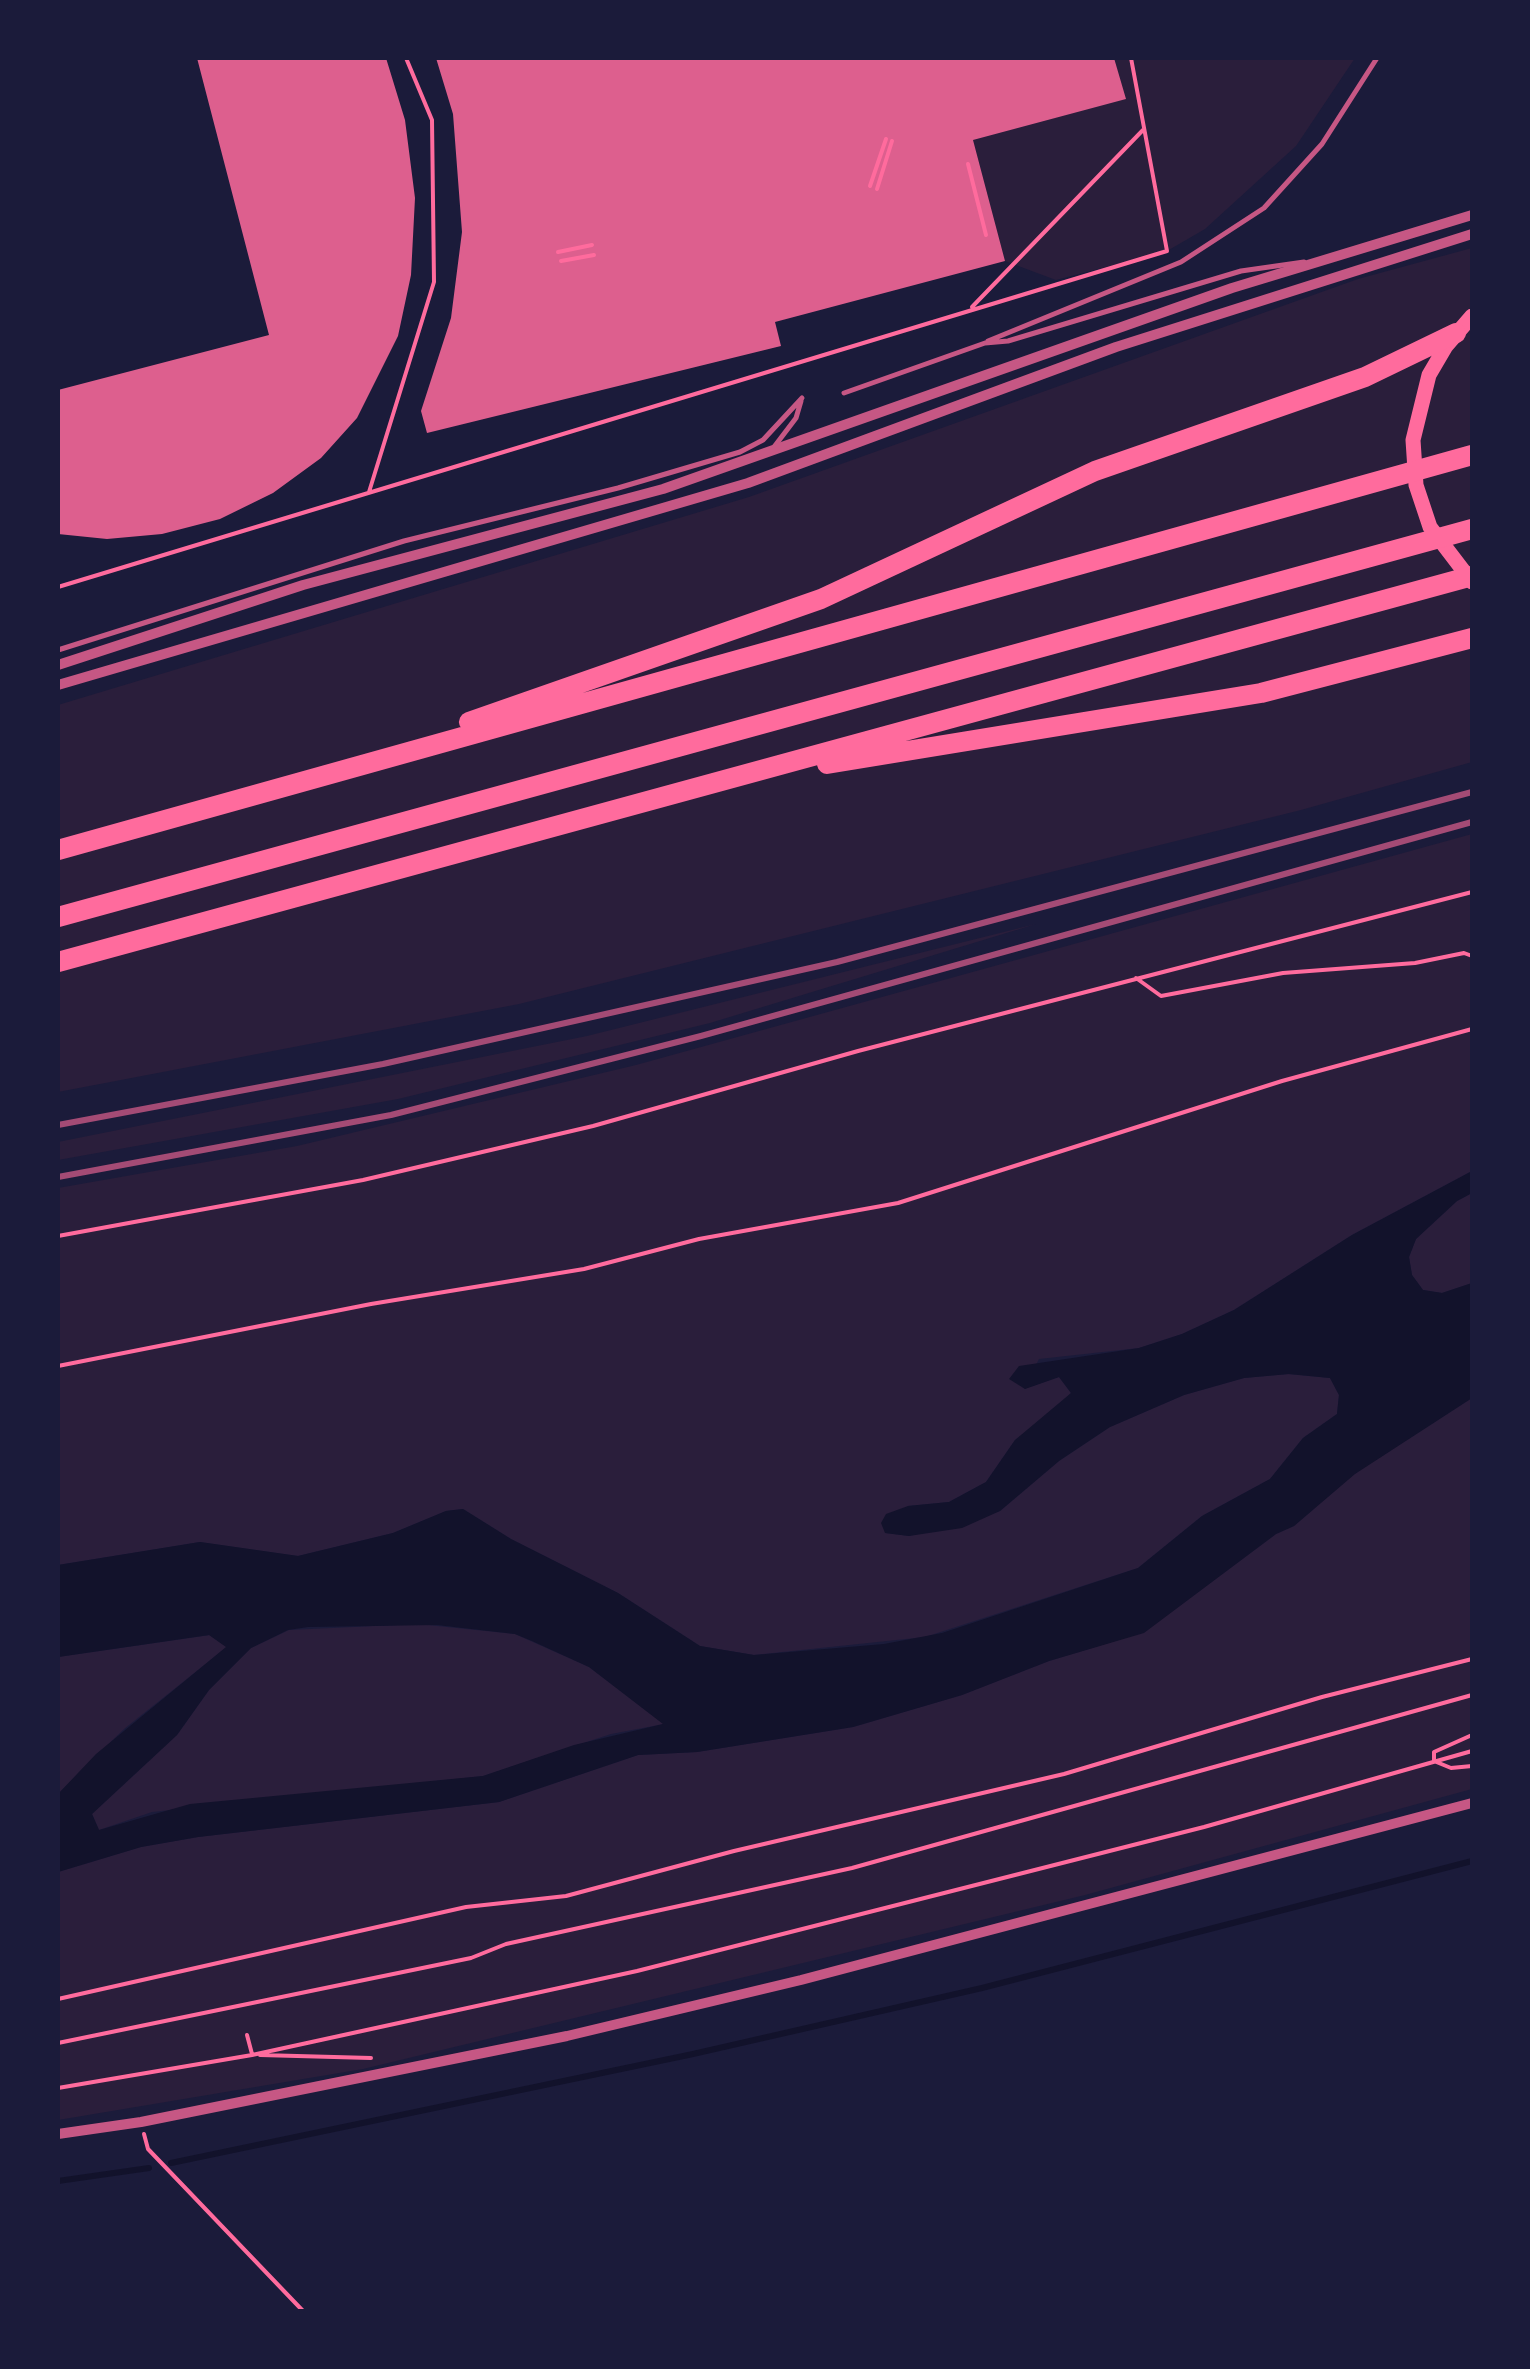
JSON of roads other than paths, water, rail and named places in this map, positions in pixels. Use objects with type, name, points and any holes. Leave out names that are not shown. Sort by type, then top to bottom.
[{"type":"highway","points":[[227,802],[821,599],[1095,471],[1365,378],[1456,332]]},
{"type":"highway","points":[[58,850],[1472,455]]},
{"type":"highway","points":[[58,917],[1472,528]]},
{"type":"highway","points":[[58,962],[1472,579]]},
{"type":"highway","points":[[726,780],[1261,693],[1472,638]]},
{"type":"main road","points":[[1472,316],[1456,332],[1429,375],[1414,429],[1416,484],[1441,546],[1472,579]]},
{"type":"street","points":[[58,664],[303,585],[662,490],[767,456],[1074,342],[1327,258],[1472,215]]},
{"type":"street","points":[[58,685],[748,484],[1116,347],[1472,234]]},
{"type":"street","points":[[58,2134],[141,2122],[584,2032],[1472,1803]]},
{"type":"lane","points":[[844,393],[984,343],[1181,262],[1264,208],[1322,144],[1377,58]]},
{"type":"lane","points":[[984,343],[1008,341],[1242,271],[1327,258]]},
{"type":"lane","points":[[58,650],[404,541],[601,493],[740,452],[763,440],[802,398],[796,418],[767,456]]},
{"type":"waterway","points":[[171,2163],[693,2054],[982,1988],[1472,1861]]},
{"type":"waterway","points":[[58,2181],[149,2168]]},
{"type":"railway","points":[[58,1125],[383,1064],[837,962],[1472,792]]},
{"type":"railway","points":[[58,1177],[391,1115],[701,1036],[1472,822]]}]
